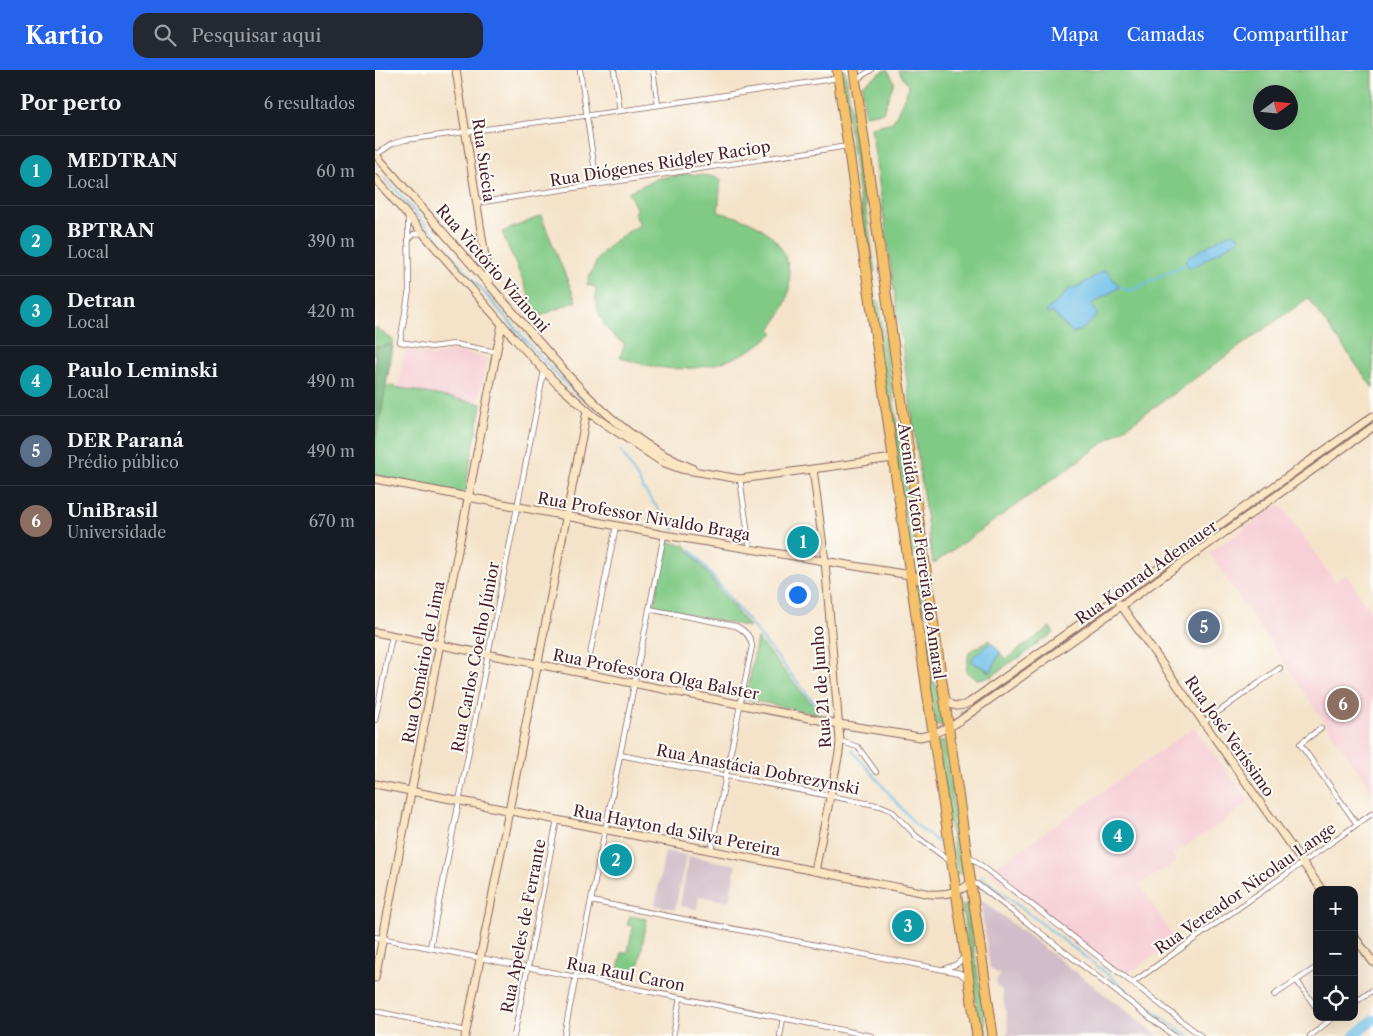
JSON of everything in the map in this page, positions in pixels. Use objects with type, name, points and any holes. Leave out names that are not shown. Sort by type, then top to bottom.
[{"type":"highway","name":"Avenida Victor Ferreira do Amaral","points":[[854,70],[993,1036]]},
{"type":"highway","name":"Avenida Victor Ferreira do Amaral","points":[[838,74],[977,1036]]},
{"type":"highway","points":[[867,276],[871,280],[877,280],[882,278],[884,274]]},
{"type":"highway","points":[[870,297],[877,291],[883,291],[887,295]]},
{"type":"highway","points":[[910,574],[923,581],[929,592]]},
{"type":"street","name":"Rua Suécia","points":[[456,70],[489,284]]},
{"type":"street","points":[[580,70],[597,185]]},
{"type":"street","points":[[614,70],[620,111]]},
{"type":"street","points":[[653,70],[658,105]]},
{"type":"street","points":[[855,80],[871,70]]},
{"type":"street","points":[[375,155],[387,146],[400,141],[620,111],[838,74]]},
{"type":"street","name":"Rua Diógenes Ridgley Raciop","points":[[476,203],[848,146]]},
{"type":"street","name":"Rua Victório Vizinoni","points":[[375,155],[473,264],[589,398],[614,421],[661,454],[707,473]]},
{"type":"street","name":"Rua Victório Vizinoni","points":[[375,178],[514,338],[567,394],[587,411],[662,462],[681,469],[707,473]]},
{"type":"street","points":[[408,216],[409,290],[400,342],[431,347],[454,344],[497,352],[502,344],[514,338]]},
{"type":"street","points":[[408,241],[414,234],[423,232]]},
{"type":"street","points":[[473,264],[479,263],[484,254]]},
{"type":"street","name":"Rua Osmário de Lima","points":[[375,978],[379,938],[411,792],[502,324]]},
{"type":"street","name":"Rua Carlos Coelho Júnior","points":[[430,948],[544,371]]},
{"type":"street","points":[[375,1011],[465,1034],[587,411]]},
{"type":"street","name":"Rua Konrad Adenauer","points":[[945,697],[948,703],[954,706],[963,706],[970,702],[1373,416]]},
{"type":"street","name":"Rua Konrad Adenauer","points":[[933,734],[950,727],[1373,427]]},
{"type":"street","points":[[707,473],[740,479],[893,458]]},
{"type":"street","name":"Rua 21 de Junho","points":[[813,470],[825,561],[840,741],[831,796],[815,871]]},
{"type":"street","points":[[740,479],[750,548]]},
{"type":"street","name":"Rua Professor Nivaldo Braga","points":[[375,480],[616,526],[910,574]]},
{"type":"street","points":[[587,674],[616,526]]},
{"type":"street","points":[[564,1036],[664,534]]},
{"type":"street","name":"Rua José Veríssimo","points":[[1116,599],[1319,886]]},
{"type":"street","points":[[649,609],[739,627],[749,638],[752,646],[711,850]]},
{"type":"street","name":"Rua Professora Olga Balster","points":[[375,632],[839,724],[920,737],[933,734]]},
{"type":"street","points":[[375,720],[392,636]]},
{"type":"street","points":[[1204,722],[1280,668]]},
{"type":"street","points":[[1321,728],[1300,744],[1357,824]]},
{"type":"street","points":[[840,741],[857,747],[876,772]]},
{"type":"street","name":"Rua Anastácia Dobrezynski","points":[[621,755],[881,806],[891,810],[916,836],[952,862]]},
{"type":"street","name":"Rua Hayton da Silva Pereira","points":[[375,784],[931,894],[945,894],[956,891],[971,883]]},
{"type":"street","name":"Rua Vereador Nicolau Lange","points":[[1132,983],[1373,813]]},
{"type":"street","name":"Rua Apeles de Ferrante","points":[[514,1036],[557,820]]},
{"type":"street","points":[[967,855],[1201,1036]]},
{"type":"street","points":[[971,883],[977,884],[1174,1036]]},
{"type":"street","points":[[591,901],[960,973],[969,981]]},
{"type":"street","name":"Rua Raul Caron","points":[[379,938],[872,1036]]},
{"type":"street","points":[[1358,944],[1373,962]]},
{"type":"street","points":[[942,970],[957,964],[965,956]]},
{"type":"street","points":[[1274,996],[1313,970]]},
{"type":"street","points":[[1297,981],[1313,1003]]},
{"type":"street","points":[[1358,1000],[1373,990]]},
{"type":"street","points":[[673,1036],[680,998]]},
{"type":"street","points":[[780,1036],[783,1018]]},
{"type":"street","points":[[1310,1036],[1329,1021]]},
{"type":"shaded area","points":[[405,350],[436,356],[450,350],[487,358],[478,403],[398,388]]},
{"type":"shaded area","points":[[1280,504],[1335,582],[1346,574],[1373,615],[1373,793],[1209,553]]},
{"type":"shaded area","points":[[1194,727],[1249,802],[1220,824],[1172,855],[1177,862],[1139,884],[1176,941],[1124,976],[989,872]]},
{"type":"shaded area","points":[[665,851],[686,855],[675,909],[655,905]]},
{"type":"shaded area","points":[[689,856],[736,865],[729,902],[699,896],[697,909],[680,906]]},
{"type":"shaded area","points":[[980,899],[1159,1036],[1005,1036],[1009,1030],[1002,990],[997,986],[996,981],[1000,975],[990,968]]},
{"type":"green space","points":[[841,70],[845,70],[875,272],[870,273]]},
{"type":"green space","points":[[888,70],[894,82],[883,112],[865,115],[862,85]]},
{"type":"green space","points":[[898,70],[1373,70],[1373,388],[1308,298],[933,564],[871,127],[893,122],[909,87]]},
{"type":"green space","points":[[689,174],[721,179],[718,212],[751,222],[773,238],[782,250],[787,263],[789,290],[779,316],[770,329],[774,333],[757,346],[739,356],[720,363],[680,369],[640,364],[620,357],[625,344],[606,327],[597,304],[596,287],[587,285],[595,264],[606,249],[640,225],[634,212],[637,210],[628,192],[659,178]]},
{"type":"green space","points":[[541,216],[576,301],[538,317],[502,232]]},
{"type":"green space","points":[[879,301],[916,554],[910,554],[873,302]]},
{"type":"green space","points":[[375,327],[393,340],[385,385],[482,404],[466,491],[461,493],[375,476]]},
{"type":"green space","points":[[389,344],[393,347],[375,439],[375,346],[381,347]]},
{"type":"green space","points":[[666,542],[685,545],[749,627],[654,607]]},
{"type":"green space","points":[[914,581],[920,583],[934,680],[941,702],[944,724],[936,726]]},
{"type":"green space","points":[[1110,610],[962,715],[961,712]]},
{"type":"green space","points":[[1050,627],[1054,633],[991,677],[977,679],[966,672],[969,652],[990,640],[991,642],[973,657],[972,661],[990,672],[1000,652],[1006,659]]},
{"type":"green space","points":[[757,638],[821,715],[746,699]]},
{"type":"green space","points":[[944,741],[963,873],[957,874],[938,742]]},
{"type":"green space","points":[[967,904],[987,1036],[981,1036],[962,905]]},
{"type":"green space","points":[[630,916],[647,919],[637,976],[617,973],[622,952],[628,952],[633,926],[627,925]]},
{"type":"water","points":[[1234,233],[1240,237],[1235,242],[1195,266],[1190,268],[1185,261],[1226,235]]},
{"type":"water","points":[[1105,270],[1120,287],[1093,303],[1092,306],[1097,315],[1086,326],[1072,333],[1052,312],[1048,315],[1046,310],[1054,305],[1069,289],[1081,285]]},
{"type":"water","points":[[991,642],[1000,652],[991,672],[972,662],[973,657]]},
{"type":"waterway","points":[[384,177],[549,367],[581,398]]},
{"type":"waterway","points":[[1120,287],[1130,291],[1186,264]]},
{"type":"waterway","points":[[621,450],[644,490],[674,530]]},
{"type":"waterway","points":[[691,550],[819,709]]},
{"type":"waterway","points":[[852,750],[915,824],[938,842]]},
{"type":"waterway","points":[[981,877],[1114,979],[1132,996],[1189,1036]]},
{"type":"waterway","points":[[1354,1036],[1373,1020]]},
{"type":"place","name":"MEDTRAN","points":[[803,542]]},
{"type":"place","name":"DER Paraná","points":[[1204,627]]},
{"type":"place","name":"UniBrasil","points":[[1343,704]]},
{"type":"place","name":"Paulo Leminski","points":[[1118,836]]},
{"type":"place","name":"BPTRAN","points":[[616,860]]},
{"type":"place","name":"Detran","points":[[908,926]]}]
